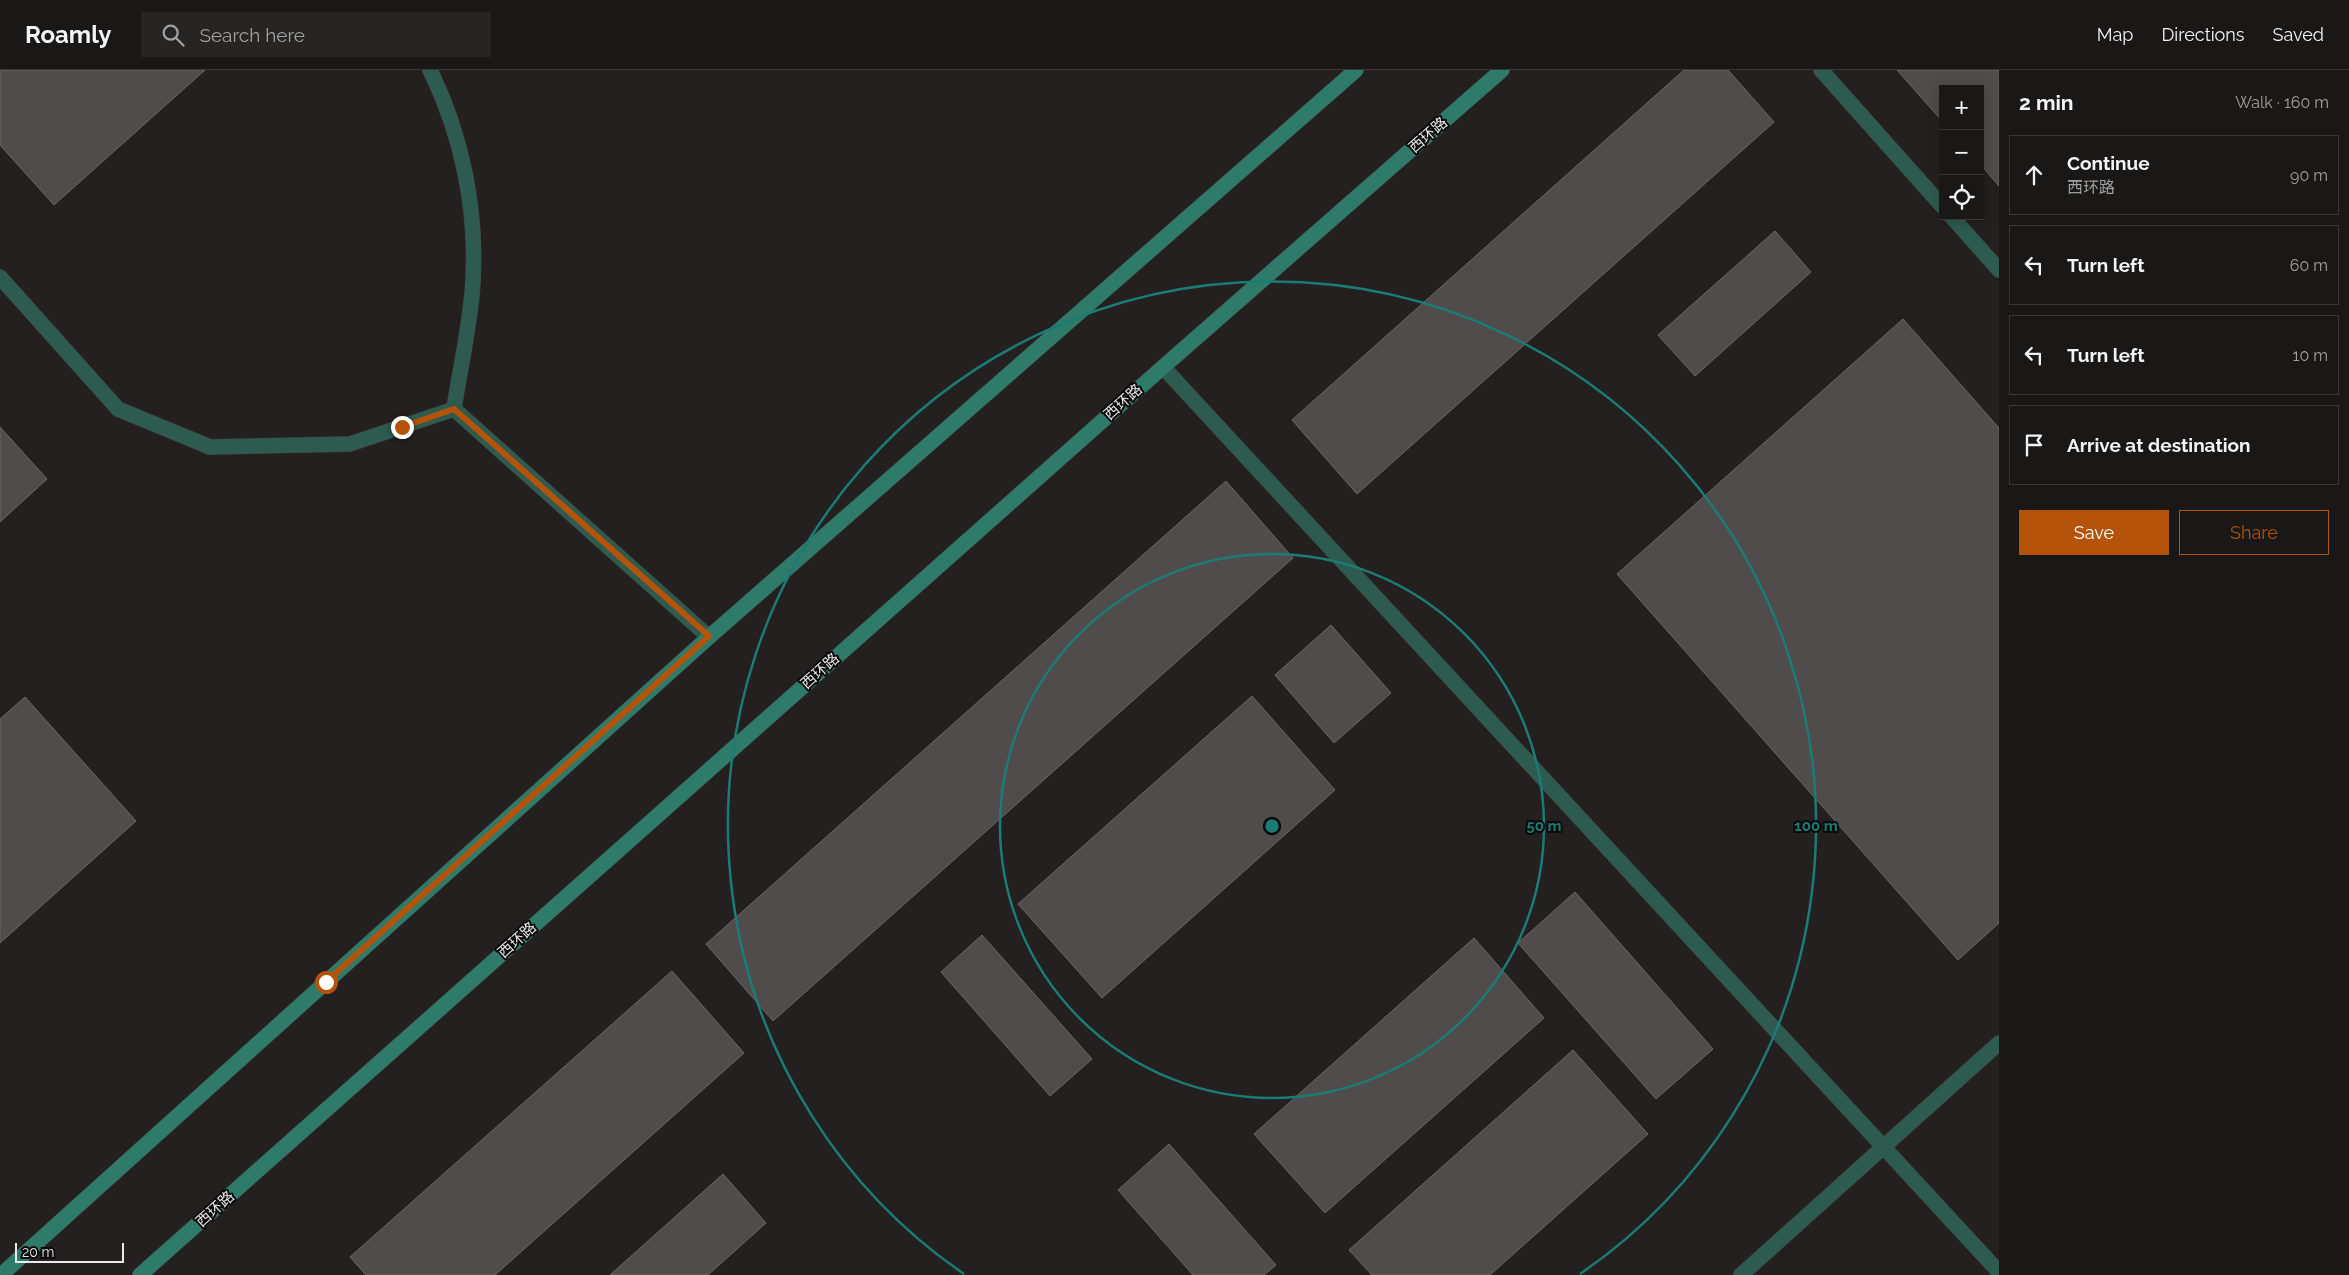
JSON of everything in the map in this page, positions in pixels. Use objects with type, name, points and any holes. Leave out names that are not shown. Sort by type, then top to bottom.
[{"type":"main road","points":[[1,1275],[709,636],[1356,70]]},
{"type":"main road","name":"西环路","points":[[140,1275],[1163,366],[1502,70]]},
{"type":"street","points":[[430,70],[447,111],[460,153],[469,196],[473,239],[473,282],[454,409]]},
{"type":"street","points":[[1821,70],[1939,203]]},
{"type":"street","points":[[1955,220],[1999,270]]},
{"type":"street","points":[[0,277],[118,408],[210,447],[350,444],[454,409]]},
{"type":"street","points":[[1163,366],[1999,1272]]},
{"type":"street","points":[[454,409],[709,636]]},
{"type":"street","points":[[1741,1275],[1999,1044]]},
{"type":"building","points":[[0,70],[205,70],[54,205],[0,145]]},
{"type":"building","points":[[1684,70],[1728,70],[1774,122],[1357,494],[1292,420]]},
{"type":"building","points":[[1897,70],[1999,70],[1999,186],[1984,169],[1984,85],[1939,85],[1939,117]]},
{"type":"building","points":[[1775,231],[1811,272],[1695,376],[1658,335]]},
{"type":"building","points":[[1903,319],[1999,428],[1999,923],[1958,960],[1617,574]]},
{"type":"building","points":[[0,427],[47,479],[0,522]]},
{"type":"building","points":[[1226,481],[1293,558],[773,1021],[706,944]]},
{"type":"building","points":[[1331,625],[1391,693],[1334,743],[1275,675]]},
{"type":"building","points":[[1252,696],[1335,790],[1102,998],[1018,904]]},
{"type":"building","points":[[25,697],[136,821],[0,943],[0,719]]},
{"type":"building","points":[[1575,892],[1713,1049],[1656,1099],[1518,943]]},
{"type":"building","points":[[982,935],[1092,1059],[1050,1096],[941,972]]},
{"type":"building","points":[[1474,938],[1544,1018],[1325,1213],[1254,1134]]},
{"type":"building","points":[[672,971],[744,1053],[495,1275],[366,1275],[350,1257]]},
{"type":"building","points":[[1573,1050],[1648,1134],[1490,1275],[1372,1275],[1349,1250]]},
{"type":"building","points":[[1169,1144],[1276,1265],[1264,1275],[1193,1275],[1118,1190]]},
{"type":"building","points":[[723,1174],[766,1223],[708,1275],[610,1275]]},
{"type":"route","points":[[326,982],[709,636],[454,409],[402,427]]}]
